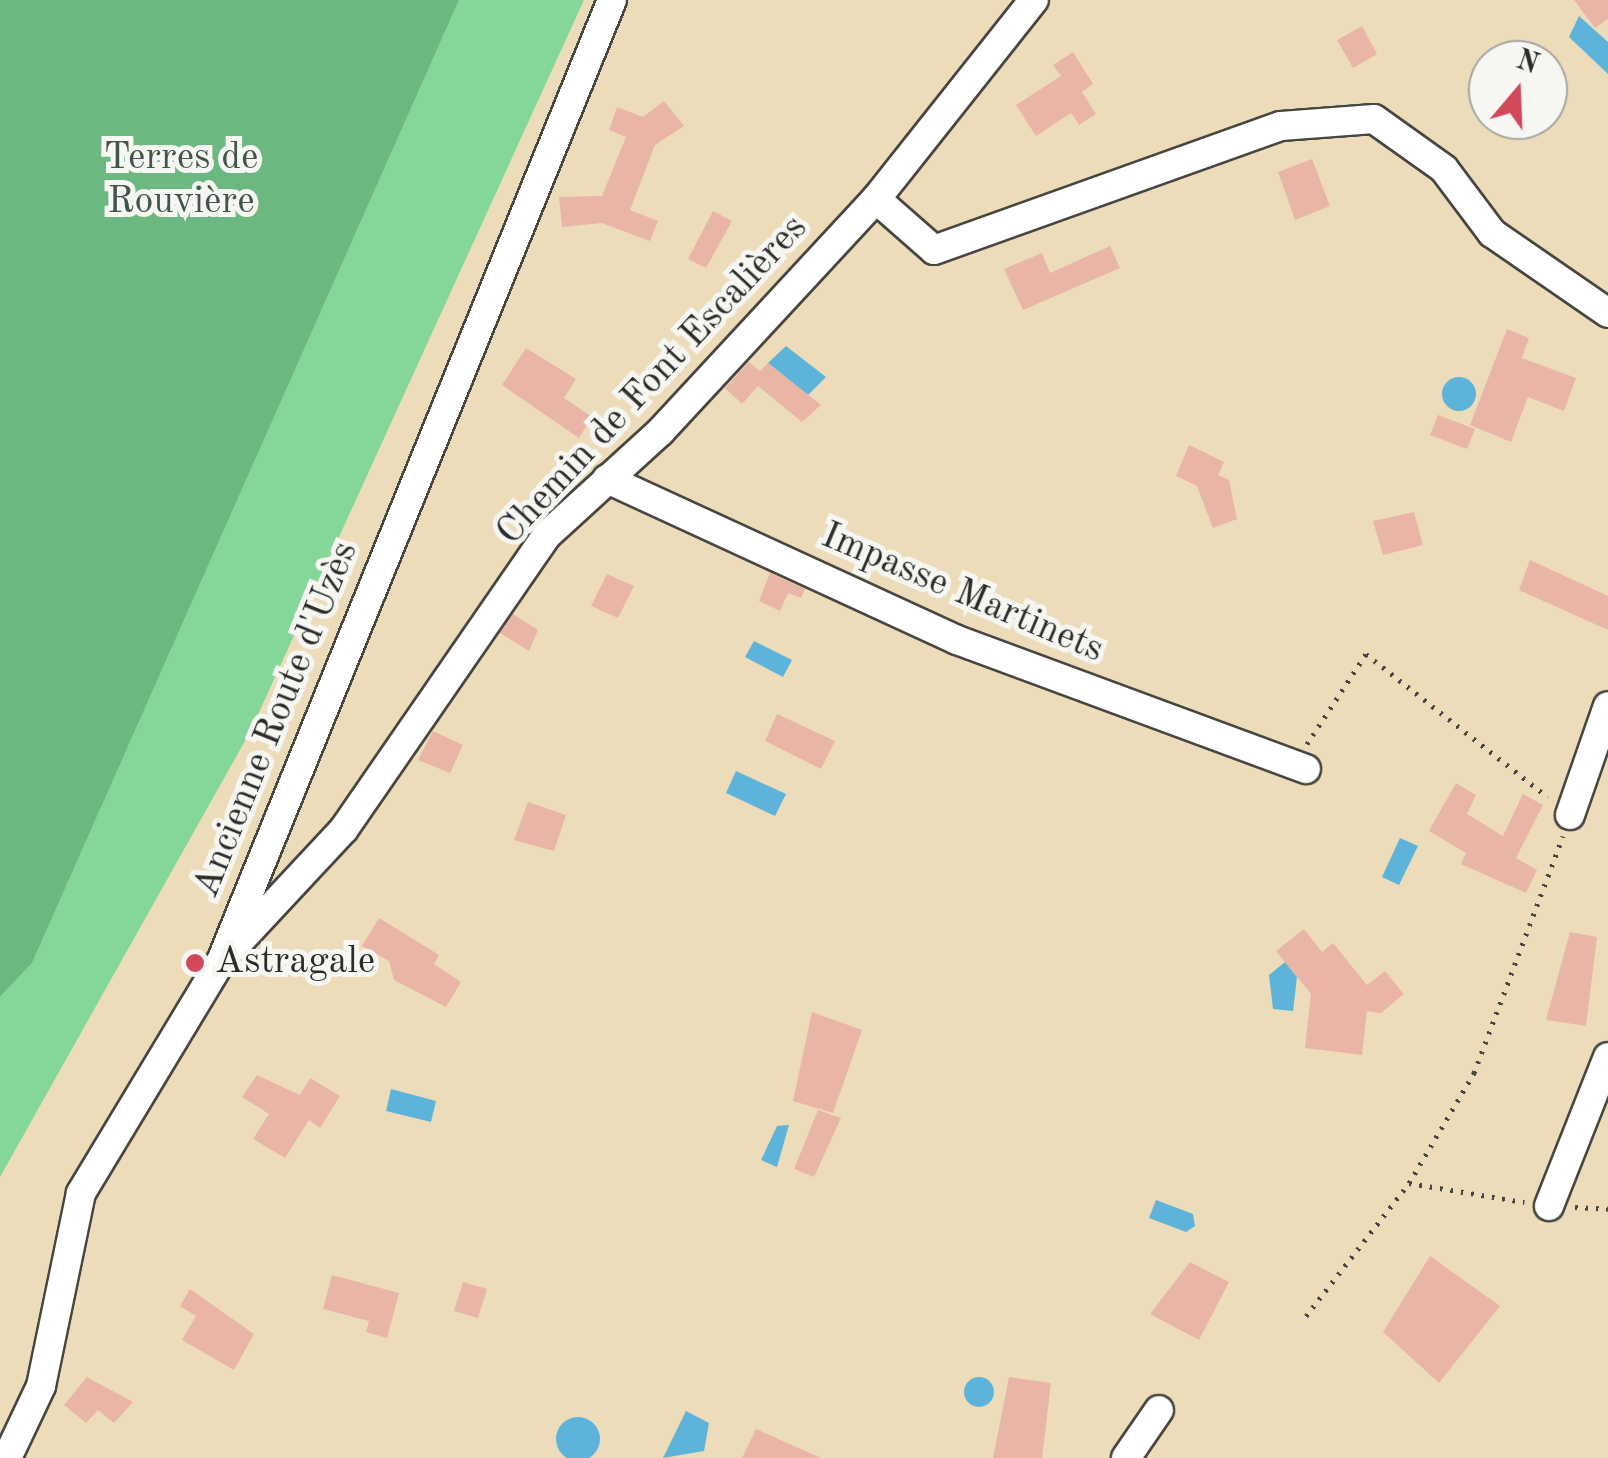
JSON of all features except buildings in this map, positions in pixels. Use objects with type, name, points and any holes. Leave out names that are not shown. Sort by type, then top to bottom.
[{"type":"street","name":"Ancienne Route d'Uzès","points":[[6,1458],[42,1386],[81,1193],[222,959],[612,0]]},
{"type":"street","name":"Chemin de Font Escalières","points":[[222,959],[344,829],[546,536],[607,479],[876,199],[1034,0]]},
{"type":"street","points":[[876,199],[934,250],[1281,126],[1374,119],[1444,169],[1492,233],[1608,313]]},
{"type":"street","name":"Impasse Martinets","points":[[607,479],[958,640],[1300,766]]},
{"type":"street","points":[[1570,815],[1607,718]]},
{"type":"street","points":[[1550,1206],[1608,1056]]},
{"type":"street","points":[[1126,1458],[1158,1410]]},
{"type":"path","points":[[1300,766],[1366,654],[1570,815],[1474,1073],[1409,1183],[1306,1316]]},
{"type":"path","points":[[1409,1183],[1550,1206],[1608,1209]]},
{"type":"green space","name":"Terres de Rouvière","points":[[0,0],[459,0],[32,963],[0,997]]},
{"type":"green space","points":[[459,0],[584,0],[250,732],[0,1177],[0,997],[32,963]]},
{"type":"water","points":[[1579,16],[1608,42],[1608,74],[1569,37]]},
{"type":"water","points":[[786,346],[826,377],[808,395],[768,363]]},
{"type":"water","points":[[1459,377],[1471,382],[1476,394],[1471,406],[1459,411],[1447,406],[1442,394],[1447,382]]},
{"type":"water","points":[[754,641],[792,660],[783,677],[745,657]]},
{"type":"water","points":[[736,771],[786,794],[775,816],[726,793]]},
{"type":"water","points":[[1400,838],[1418,846],[1399,885],[1382,877]]},
{"type":"water","points":[[1285,962],[1297,977],[1293,1011],[1273,1009],[1269,975]]},
{"type":"water","points":[[391,1089],[436,1101],[431,1122],[386,1111]]},
{"type":"water","points":[[789,1125],[777,1167],[761,1160],[777,1126]]},
{"type":"water","points":[[1156,1200],[1193,1214],[1195,1226],[1186,1232],[1149,1218]]},
{"type":"water","points":[[979,1377],[990,1381],[994,1392],[990,1403],[979,1407],[968,1403],[964,1392],[968,1381]]},
{"type":"water","points":[[686,1411],[709,1423],[704,1451],[663,1458]]},
{"type":"water","points":[[578,1417],[593,1424],[600,1439],[593,1454],[578,1461],[563,1454],[556,1439],[563,1424]]},
{"type":"place","name":"Astragale","points":[[195,963]]}]
